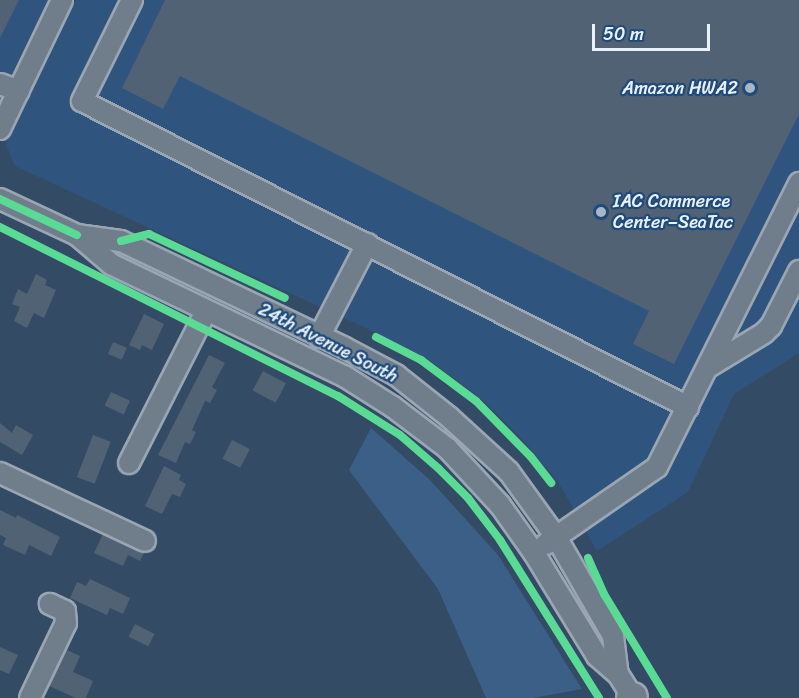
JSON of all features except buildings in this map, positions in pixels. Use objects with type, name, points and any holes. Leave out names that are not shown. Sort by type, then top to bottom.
[{"type":"street","points":[[0,129],[63,0]]},
{"type":"street","points":[[132,0],[82,101],[688,407]]},
{"type":"street","points":[[0,84],[19,91]]},
{"type":"street","points":[[534,553],[657,467],[710,366],[799,183]]},
{"type":"street","name":"24th Avenue South","points":[[0,199],[77,235],[111,264],[344,376],[393,406],[447,448],[500,505],[534,553],[597,656],[629,692]]},
{"type":"street","name":"24th Avenue South","points":[[77,235],[121,241],[320,337],[396,375],[449,417],[509,472],[556,537],[613,636],[629,692]]},
{"type":"street","points":[[320,337],[367,244]]},
{"type":"street","points":[[710,366],[764,333],[771,326],[799,271]]},
{"type":"street","points":[[129,463],[206,311]]},
{"type":"street","points":[[0,473],[146,542]]},
{"type":"street","points":[[30,698],[66,623],[65,611],[50,604]]},
{"type":"shaded area","points":[[0,0],[48,0],[0,99]]},
{"type":"shaded area","points":[[76,0],[799,0],[799,353],[734,394],[688,492],[597,551],[559,483],[523,440],[482,399],[429,360],[383,336],[15,166],[5,142]]},
{"type":"shaded area","points":[[371,428],[430,480],[498,555],[582,689],[533,698],[486,698],[438,589],[349,470]]},
{"type":"cycle path","points":[[0,199],[77,235]]},
{"type":"cycle path","points":[[0,227],[338,396],[400,435],[468,498],[500,540],[599,698]]},
{"type":"cycle path","points":[[121,241],[149,234],[285,298]]},
{"type":"cycle path","points":[[376,337],[421,360],[476,401],[531,457],[551,483]]},
{"type":"cycle path","points":[[588,558],[604,594],[667,698]]},
{"type":"place","name":"Amazon HWA2","points":[[750,88]]},
{"type":"place","name":"IAC Commerce Center–SeaTac","points":[[601,212]]}]
